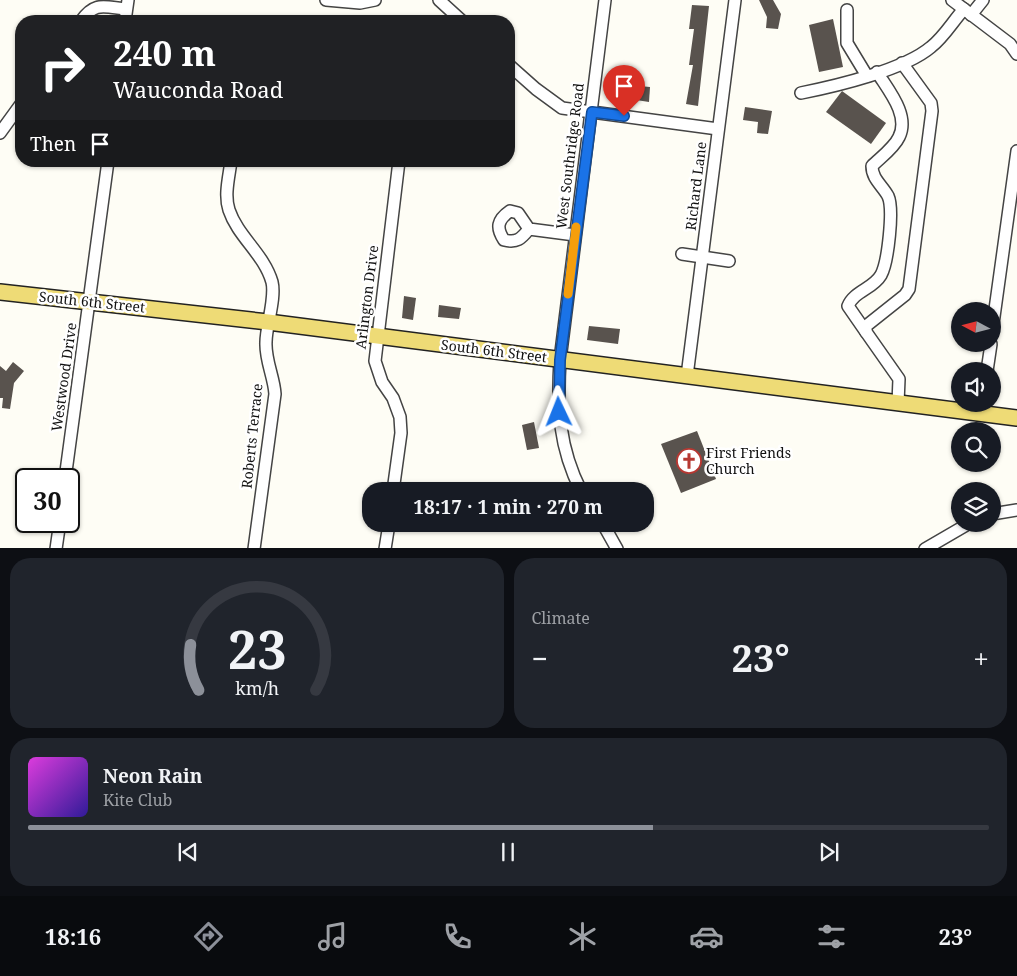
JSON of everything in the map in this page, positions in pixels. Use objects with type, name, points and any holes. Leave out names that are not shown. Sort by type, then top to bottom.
[{"type":"main road","name":"South 6th Street","points":[[0,292],[268,322],[898,403],[951,407]]},
{"type":"main road","name":"South 6th Street","points":[[994,412],[1017,418]]},
{"type":"street","points":[[326,0],[360,3],[375,0]]},
{"type":"street","points":[[439,0],[455,15]]},
{"type":"street","name":"West Southridge Road","points":[[577,482],[570,468],[560,430],[558,394],[560,360],[592,112],[604,0]]},
{"type":"street","name":"Richard Lane","points":[[687,376],[735,0]]},
{"type":"street","points":[[952,0],[1010,44],[1017,54]]},
{"type":"street","points":[[801,93],[849,83],[921,55],[933,46],[967,12],[983,0]]},
{"type":"street","points":[[85,15],[89,10],[97,6],[127,5]]},
{"type":"street","points":[[847,10],[847,43],[899,108],[902,125],[899,138],[872,166],[872,174],[888,197],[891,212],[886,259],[880,276],[851,299],[848,306],[899,379],[898,403]]},
{"type":"street","points":[[866,332],[866,326],[909,289],[932,111],[931,104],[902,63]]},
{"type":"street","points":[[515,70],[536,89],[562,108],[718,129]]},
{"type":"street","points":[[0,133],[15,112]]},
{"type":"street","points":[[996,302],[1017,150]]},
{"type":"street","name":"Westwood Drive","points":[[67,468],[107,167]]},
{"type":"street","name":"Roberts Terrace","points":[[230,167],[227,194],[229,210],[238,228],[263,261],[272,284],[266,343],[267,358],[274,378],[275,394],[254,548]]},
{"type":"street","name":"Arlington Drive","points":[[394,482],[401,433],[400,417],[394,398],[382,382],[375,361],[398,167]]},
{"type":"street","points":[[529,229],[575,235]]},
{"type":"street","points":[[682,254],[729,261]]},
{"type":"street","points":[[1001,513],[1017,510]]},
{"type":"street","points":[[385,548],[388,532]]},
{"type":"street","points":[[607,532],[616,548]]},
{"type":"street","points":[[925,548],[954,532]]},
{"type":"street","points":[[56,548],[58,533]]},
{"type":"building","points":[[759,0],[773,0],[781,14],[778,29],[766,28],[767,17]]},
{"type":"building","points":[[692,5],[709,6],[698,106],[686,104],[693,65],[689,65],[694,29],[689,29]]},
{"type":"building","points":[[833,19],[843,67],[819,72],[809,25]]},
{"type":"building","points":[[618,84],[650,87],[649,102],[617,97]]},
{"type":"building","points":[[842,91],[886,123],[871,144],[826,112]]},
{"type":"building","points":[[745,107],[772,111],[768,134],[757,133],[758,122],[743,120]]},
{"type":"building","points":[[404,296],[416,298],[413,320],[402,318]]},
{"type":"building","points":[[439,305],[461,308],[459,319],[438,317]]},
{"type":"building","points":[[589,326],[620,329],[618,344],[587,340]]},
{"type":"building","points":[[13,362],[24,371],[14,383],[10,409],[2,408],[3,398],[0,398],[0,366],[6,371]]},
{"type":"building","points":[[534,422],[539,448],[527,450],[522,425]]},
{"type":"building","name":"First Friends Church","points":[[697,431],[716,479],[681,493],[661,444]]},
{"type":"slow traffic","points":[[568,294],[576,227]]},
{"type":"place","name":"First Friends Church","points":[[689,461]]},
{"type":"route","points":[[559,412],[560,360],[592,112],[624,116]]}]
